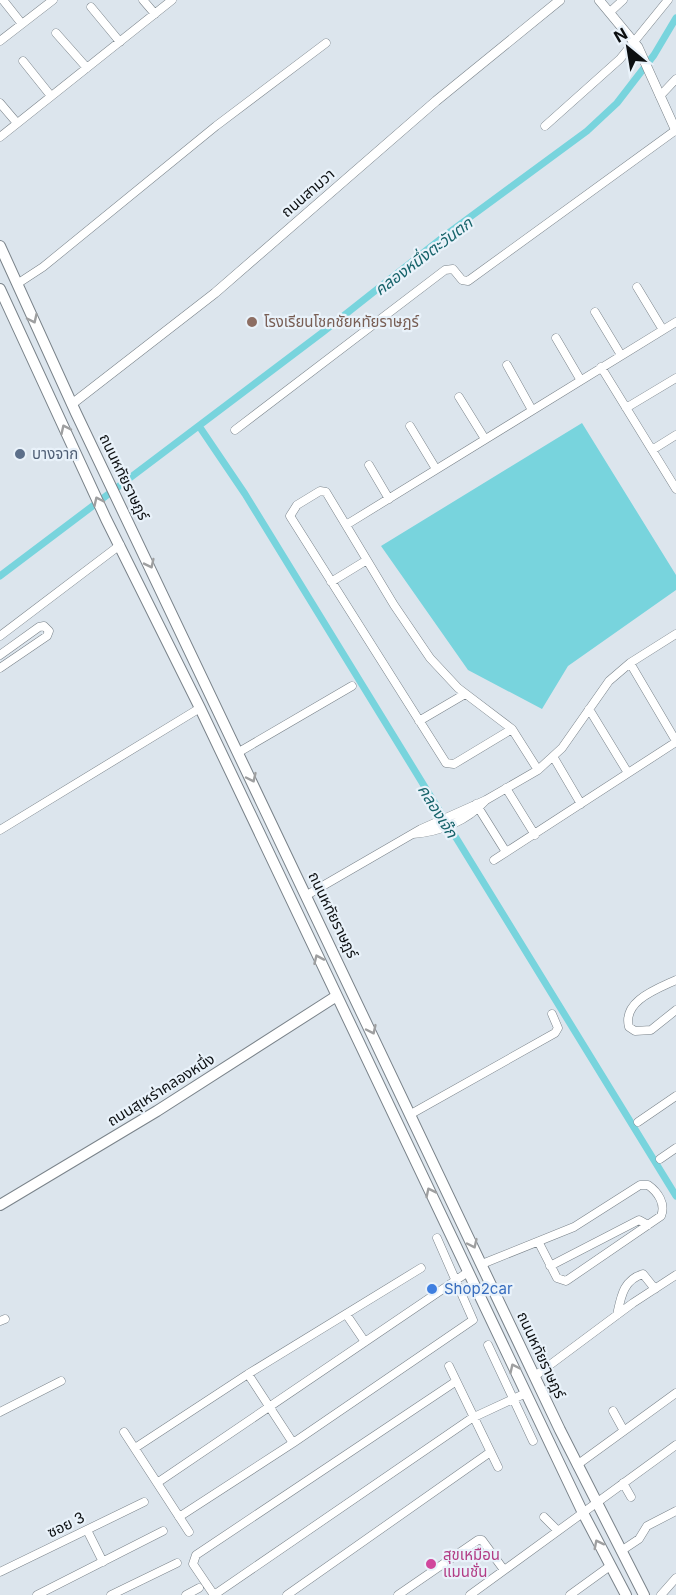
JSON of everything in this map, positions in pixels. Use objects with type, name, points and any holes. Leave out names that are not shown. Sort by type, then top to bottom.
[{"type":"main road","name":"ถนนหทัยราษฎร์","points":[[0,246],[72,404],[577,1465],[644,1595]]},
{"type":"main road","name":"ถนนหทัยราษฎร์","points":[[0,289],[106,519],[200,708],[335,997],[583,1513],[626,1595]]},
{"type":"main road","points":[[344,972],[335,997],[360,1005]]},
{"type":"main road","name":"ถนนสุเหร่าคลองหนึ่ง","points":[[0,1205],[80,1159],[335,997]]},
{"type":"street","points":[[3,0],[22,24]]},
{"type":"street","points":[[0,41],[53,0]]},
{"type":"street","points":[[143,0],[154,14]]},
{"type":"street","points":[[0,136],[172,0]]},
{"type":"street","name":"ถนนสามวา","points":[[72,404],[215,293],[436,101],[560,0]]},
{"type":"street","points":[[236,430],[445,270],[453,269],[462,280],[468,281],[676,131],[635,44],[599,0]]},
{"type":"street","points":[[610,12],[623,0]]},
{"type":"street","points":[[544,126],[635,44],[668,0]]},
{"type":"street","points":[[91,7],[120,42]]},
{"type":"street","points":[[56,33],[87,68]]},
{"type":"street","points":[[17,284],[43,267],[216,126],[326,43]]},
{"type":"street","points":[[23,61],[51,96]]},
{"type":"street","points":[[660,96],[676,79]]},
{"type":"street","points":[[0,103],[17,123]]},
{"type":"street","points":[[637,287],[663,330]]},
{"type":"street","points":[[595,312],[621,355]]},
{"type":"street","points":[[346,525],[676,322]]},
{"type":"street","points":[[556,338],[580,379]]},
{"type":"street","points":[[507,365],[532,410]]},
{"type":"street","points":[[601,367],[676,489]]},
{"type":"street","points":[[626,408],[676,378]]},
{"type":"street","points":[[459,397],[484,439]]},
{"type":"street","points":[[410,426],[436,469]]},
{"type":"street","points":[[652,450],[676,435]]},
{"type":"street","points":[[369,465],[389,499]]},
{"type":"street","points":[[512,729],[451,765],[446,763],[290,513],[297,505],[323,491],[430,658],[465,694],[512,729],[538,770]]},
{"type":"street","points":[[0,636],[120,545]]},
{"type":"street","points":[[331,582],[367,560]]},
{"type":"street","points":[[0,655],[39,627],[44,626],[49,631],[47,636],[0,668]]},
{"type":"street","points":[[307,895],[411,834],[436,828],[538,770],[554,758],[609,681],[630,663],[676,634]]},
{"type":"street","points":[[494,860],[676,741],[630,663]]},
{"type":"street","points":[[239,752],[352,686]]},
{"type":"street","points":[[419,721],[465,694]]},
{"type":"street","points":[[0,830],[200,708]]},
{"type":"street","points":[[589,709],[628,773]]},
{"type":"street","points":[[554,758],[581,804]]},
{"type":"street","points":[[506,788],[535,835]]},
{"type":"street","points":[[477,805],[506,852]]},
{"type":"street","points":[[676,980],[633,1005],[627,1019],[629,1027],[641,1032],[660,1024],[676,1010]]},
{"type":"street","points":[[411,1114],[555,1034],[558,1028],[552,1014]]},
{"type":"street","points":[[638,1122],[676,1096]]},
{"type":"street","points":[[660,1159],[676,1148]]},
{"type":"street","points":[[482,1264],[574,1227],[644,1184],[653,1189],[663,1207],[660,1216],[566,1281],[560,1281],[539,1243]]},
{"type":"street","points":[[550,1266],[639,1220],[648,1225]]},
{"type":"street","points":[[179,1517],[294,1443],[473,1320],[437,1238]]},
{"type":"street","points":[[135,1448],[248,1374],[422,1268]]},
{"type":"street","points":[[158,1483],[468,1272]]},
{"type":"street","points":[[535,1376],[617,1315],[676,1275]]},
{"type":"street","points":[[617,1315],[621,1294],[635,1276],[647,1277],[655,1289]]},
{"type":"street","points":[[346,1314],[365,1342]]},
{"type":"street","points":[[488,1345],[533,1441]]},
{"type":"street","points":[[448,1366],[498,1467]]},
{"type":"street","points":[[248,1374],[294,1443]]},
{"type":"street","points":[[0,1412],[61,1381]]},
{"type":"street","points":[[455,1382],[196,1555],[193,1564],[214,1595],[472,1418],[526,1394]]},
{"type":"street","points":[[577,1465],[676,1393]]},
{"type":"street","points":[[613,1411],[624,1431]]},
{"type":"street","points":[[124,1432],[189,1532]]},
{"type":"street","points":[[470,1595],[676,1445]]},
{"type":"street","points":[[287,1595],[489,1452]]},
{"type":"street","points":[[623,1483],[631,1497]]},
{"type":"street","name":"ซอย 3","points":[[0,1572],[144,1503]]},
{"type":"street","points":[[621,1551],[639,1539],[647,1526],[676,1511]]},
{"type":"street","points":[[544,1517],[558,1531]]},
{"type":"street","points":[[87,1530],[103,1562]]},
{"type":"street","points":[[37,1595],[163,1532]]},
{"type":"street","points":[[398,1595],[478,1540],[482,1540],[504,1570]]},
{"type":"street","points":[[111,1595],[177,1563]]},
{"type":"street","points":[[570,1595],[610,1566]]},
{"type":"street","points":[[661,1595],[676,1578]]},
{"type":"street","points":[[186,1595],[199,1588]]},
{"type":"water","points":[[582,423],[676,575],[676,590],[568,666],[542,709],[468,670],[381,546]]},
{"type":"waterway","name":"คลองหนึ่งตะวันตก","points":[[0,576],[323,332],[447,234],[587,131],[617,103],[654,55],[676,18]]},
{"type":"waterway","name":"คลองเจ๊ก","points":[[199,426],[245,494],[676,1196]]},
{"type":"place","name":"โรงเรียนโชคชัยหทัยราษฎร์","points":[[252,322]]},
{"type":"place","name":"บางจาก","points":[[20,454]]},
{"type":"place","name":"Shop2car","points":[[432,1289]]},
{"type":"place","name":"สุขเหมือน แมนชั่น","points":[[431,1564]]}]
